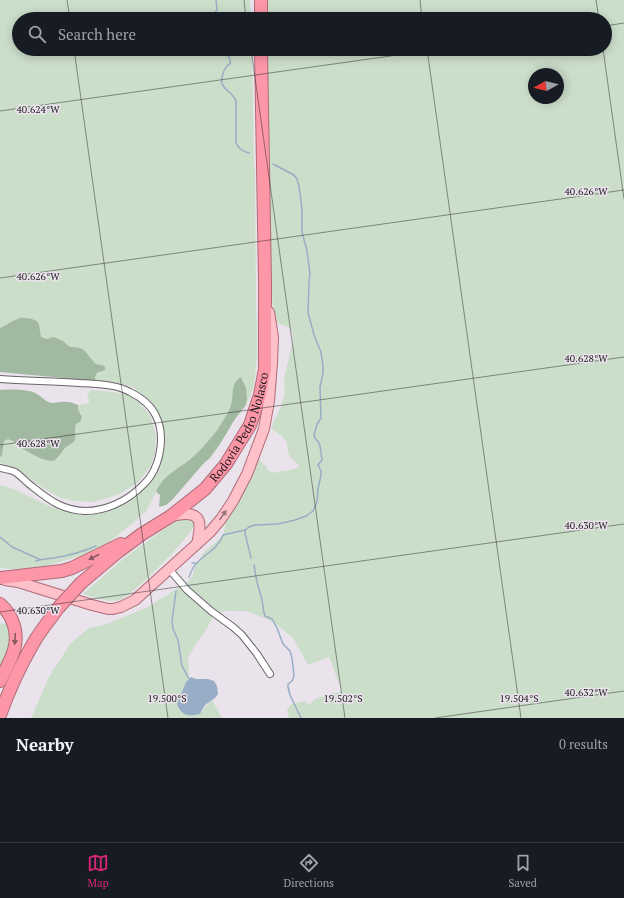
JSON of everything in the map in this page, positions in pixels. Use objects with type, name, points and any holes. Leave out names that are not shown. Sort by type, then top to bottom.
[{"type":"highway","points":[[261,0],[261,12]]},
{"type":"highway","name":"Rodovia Pedro Nolasco","points":[[0,715],[19,668],[34,641],[59,607],[81,582],[142,534],[171,516],[205,489],[226,464],[250,425],[260,395],[265,369],[262,56]]},
{"type":"highway","points":[[0,579],[62,571],[72,568],[142,534]]},
{"type":"highway","points":[[0,604],[8,613],[12,621],[16,638],[14,649],[0,681]]},
{"type":"main road","points":[[0,579],[18,582],[92,605],[113,609],[135,600],[214,528],[233,501],[247,474],[264,429],[269,401],[273,337],[265,282]]},
{"type":"main road","points":[[171,516],[186,514],[196,516],[200,524],[197,544]]},
{"type":"street","points":[[0,379],[95,384],[121,388],[146,403],[156,416],[160,430],[161,450],[157,465],[150,478],[136,492],[118,504],[106,508],[85,511],[64,507],[53,503],[14,472],[0,468]]},
{"type":"street","points":[[169,568],[187,590],[211,611],[233,627],[247,641],[270,674]]},
{"type":"street","points":[[247,641],[256,646]]},
{"type":"green space","points":[[0,0],[250,0],[251,12],[12,12],[12,56],[252,56],[257,329],[257,358],[254,385],[246,405],[247,398],[245,385],[242,379],[235,383],[231,406],[219,428],[195,455],[161,483],[146,511],[99,550],[37,568],[0,568],[0,485],[17,490],[48,506],[65,511],[103,509],[149,483],[161,466],[165,444],[161,421],[149,401],[133,387],[117,383],[96,381],[95,377],[97,373],[101,372],[102,365],[96,364],[83,349],[70,347],[63,341],[41,337],[40,331],[25,318],[0,328]]},
{"type":"green space","points":[[264,0],[624,0],[624,718],[289,718],[287,710],[291,704],[305,701],[308,706],[317,698],[342,691],[329,657],[308,665],[293,638],[272,621],[246,611],[225,611],[213,617],[188,658],[189,678],[177,704],[179,710],[184,714],[196,715],[201,713],[212,700],[222,718],[31,718],[50,675],[71,643],[89,628],[107,624],[148,607],[189,581],[193,575],[195,566],[205,551],[223,535],[226,512],[259,460],[268,470],[274,473],[293,469],[299,466],[290,457],[286,441],[271,428],[282,404],[285,392],[284,379],[293,340],[293,335],[290,328],[273,321],[265,56],[612,56],[612,12],[265,12]]},
{"type":"green space","points":[[20,318],[27,318],[37,321],[41,337],[47,339],[54,337],[63,341],[70,347],[83,349],[96,364],[105,367],[105,370],[97,373],[95,377],[96,381],[0,372],[0,328]]},
{"type":"green space","points":[[241,377],[246,388],[246,405],[235,419],[210,458],[172,500],[166,505],[159,507],[160,495],[156,492],[159,486],[168,475],[191,459],[218,429],[230,407],[235,383]]},
{"type":"green space","points":[[0,390],[24,390],[34,392],[51,403],[72,402],[78,405],[78,409],[82,417],[80,422],[76,424],[75,440],[65,448],[55,460],[52,461],[48,461],[34,455],[23,449],[14,441],[10,440],[4,441],[2,456],[0,457]]},
{"type":"green space","points":[[91,390],[128,395],[142,405],[151,418],[156,436],[155,454],[151,465],[138,483],[117,495],[94,502],[75,501],[61,498],[13,467],[0,463],[4,441],[8,440],[11,440],[24,449],[44,459],[50,461],[56,459],[65,448],[73,443],[76,424],[80,422],[81,413],[78,409],[78,405],[89,402],[87,395]]},
{"type":"green space","points":[[183,516],[193,519],[194,525],[190,532],[160,566],[136,589],[120,600],[106,600],[83,594],[128,555]]},
{"type":"green space","points":[[0,623],[7,624],[15,629],[0,678]]},
{"type":"water","points":[[191,677],[214,681],[217,686],[218,694],[205,705],[200,714],[186,715],[181,711],[177,704],[186,682]]},
{"type":"waterway","points":[[215,12],[217,10],[216,0]]},
{"type":"waterway","points":[[228,56],[230,64],[224,71],[222,83],[236,101],[236,143],[241,150],[249,153]]},
{"type":"waterway","points":[[189,577],[194,566],[218,544],[223,535],[245,530],[255,525],[278,524],[295,520],[306,516],[313,511],[317,502],[321,475],[318,465],[322,460],[320,446],[314,435],[317,424],[321,418],[320,387],[323,366],[321,352],[315,338],[308,313],[310,274],[307,251],[302,232],[302,209],[299,186],[294,175],[273,164]]},
{"type":"waterway","points":[[245,530],[251,558]]},
{"type":"waterway","points":[[0,537],[12,547],[39,559]]},
{"type":"waterway","points":[[36,561],[69,555],[96,546]]},
{"type":"waterway","points":[[254,565],[265,616],[272,619],[283,644],[290,651],[294,676],[292,681],[288,684],[288,687],[290,695],[301,718]]},
{"type":"waterway","points":[[176,591],[172,621],[173,629],[178,640],[182,666],[189,679]]}]
